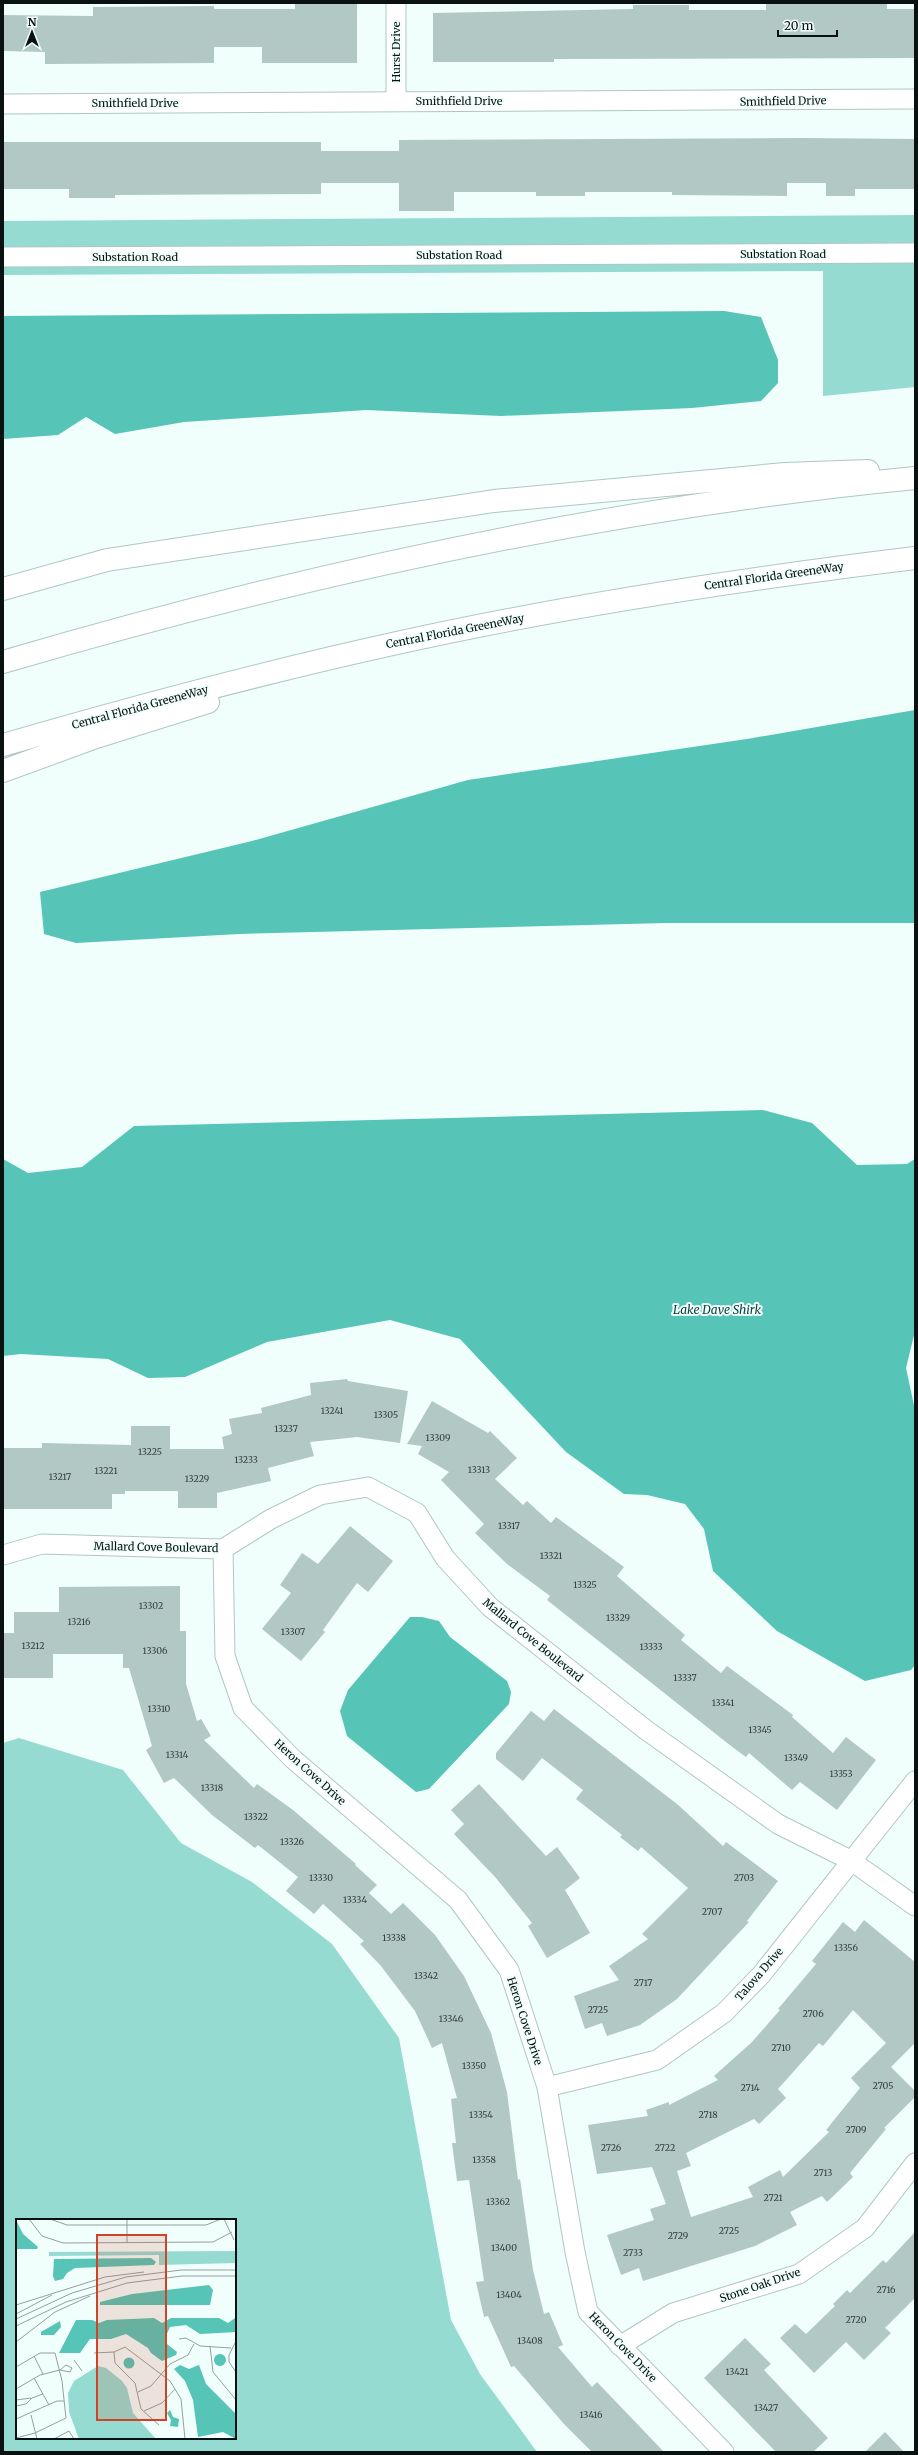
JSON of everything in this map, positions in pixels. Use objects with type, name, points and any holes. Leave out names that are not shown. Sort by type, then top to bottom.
[{"type":"highway","points":[[3,589],[106,560],[494,501],[785,474],[915,469]]},
{"type":"highway","points":[[3,662],[174,614],[382,564],[487,543],[695,506],[915,478]]},
{"type":"highway","name":"Central Florida GreeneWay","points":[[3,745],[187,693],[289,668],[502,621],[708,585],[915,558]]},
{"type":"highway","points":[[3,771],[96,737],[283,680],[502,621]]},
{"type":"street","name":"Hurst Drive","points":[[396,3],[396,101]]},
{"type":"street","name":"Smithfield Drive","points":[[3,104],[915,99]]},
{"type":"street","name":"Substation Road","points":[[3,257],[915,253]]},
{"type":"street","name":"Mallard Cove Boulevard","points":[[3,1555],[42,1544],[223,1550],[271,1519],[320,1495],[368,1487],[417,1513],[445,1558],[490,1607],[646,1730],[778,1824],[850,1860],[915,1906]]},
{"type":"street","name":"Heron Cove Drive","points":[[223,1550],[225,1656],[243,1708],[293,1759],[458,1900],[509,1970],[547,2087],[574,2252],[588,2312],[724,2452]]},
{"type":"street","name":"Talova Drive","points":[[547,2087],[657,2060],[724,2014],[761,1975],[850,1860],[915,1781]]},
{"type":"street","name":"Stone Oak Drive","points":[[620,2346],[673,2313],[799,2274],[865,2228],[915,2163]]},
{"type":"shaded area","points":[[915,215],[915,387],[823,396],[823,271],[3,275],[3,221]]},
{"type":"shaded area","points":[[19,1738],[123,1770],[181,1843],[252,1882],[332,1944],[399,2038],[451,2320],[480,2374],[537,2452],[3,2452],[3,1743]]},
{"type":"water","points":[[724,311],[761,317],[778,360],[778,383],[761,401],[692,408],[501,416],[366,410],[184,422],[115,434],[86,417],[58,435],[3,439],[3,316]]},
{"type":"water","points":[[915,710],[915,923],[666,923],[239,934],[76,943],[44,934],[40,892],[252,841],[468,780],[747,739]]},
{"type":"water","name":"Lake Dave Shirk","points":[[763,1110],[812,1123],[857,1165],[907,1164],[915,1159],[915,1331],[906,1368],[915,1410],[915,1665],[911,1670],[865,1681],[777,1631],[713,1571],[704,1529],[685,1504],[647,1495],[624,1494],[566,1452],[460,1339],[390,1320],[267,1342],[185,1377],[148,1378],[108,1359],[21,1354],[3,1356],[3,1159],[28,1173],[82,1167],[134,1126]]},
{"type":"water","points":[[410,1617],[422,1617],[439,1621],[450,1637],[507,1681],[511,1692],[509,1704],[429,1789],[416,1792],[347,1736],[340,1711],[348,1690]]},
{"type":"building","points":[[295,3],[357,3],[357,63],[262,63],[262,47],[214,47],[214,63],[45,64],[45,52],[3,51],[3,15],[93,16],[93,7],[214,6],[214,9],[295,9]]},
{"type":"building","points":[[766,3],[887,4],[887,9],[915,9],[915,58],[554,59],[554,62],[433,62],[433,13],[633,9],[633,5],[689,5],[689,10],[766,10]]},
{"type":"building","points":[[801,138],[915,139],[915,189],[855,189],[855,196],[826,196],[826,183],[787,183],[787,196],[672,195],[672,192],[585,192],[585,196],[536,196],[536,192],[454,192],[454,211],[399,211],[399,183],[321,183],[321,194],[115,195],[115,198],[69,198],[69,189],[3,189],[3,142],[321,142],[321,151],[399,151],[399,140]]},
{"type":"building","points":[[347,1379],[348,1381],[408,1391],[400,1443],[357,1437],[310,1442],[314,1456],[268,1468],[271,1481],[217,1493],[217,1508],[178,1508],[178,1491],[125,1491],[125,1494],[112,1494],[112,1509],[3,1509],[3,1448],[42,1448],[42,1443],[131,1445],[131,1426],[170,1426],[170,1449],[224,1449],[222,1437],[232,1434],[229,1419],[262,1413],[261,1408],[311,1395],[310,1383]]},
{"type":"building","points":[[432,1401],[488,1433],[490,1431],[517,1458],[495,1479],[523,1505],[527,1501],[551,1523],[556,1517],[624,1567],[617,1576],[685,1635],[681,1640],[721,1673],[727,1666],[793,1715],[792,1717],[833,1753],[846,1737],[876,1760],[837,1810],[800,1782],[792,1790],[749,1753],[746,1757],[731,1746],[547,1600],[550,1596],[507,1564],[475,1533],[484,1524],[441,1480],[449,1472],[418,1454],[422,1446],[407,1444]]},
{"type":"building","points":[[350,1526],[393,1561],[368,1592],[357,1583],[323,1630],[325,1632],[301,1661],[262,1629],[291,1593],[280,1585],[302,1553],[318,1564]]},
{"type":"building","points":[[180,1586],[180,1631],[186,1631],[186,1684],[197,1721],[201,1719],[211,1736],[204,1740],[254,1788],[257,1784],[293,1810],[356,1864],[355,1865],[377,1885],[369,1893],[391,1914],[403,1903],[435,1935],[464,1976],[491,2033],[507,2092],[518,2180],[520,2179],[533,2270],[544,2314],[549,2312],[563,2345],[558,2347],[592,2387],[597,2382],[664,2452],[592,2452],[564,2424],[514,2366],[511,2367],[488,2316],[484,2317],[476,2282],[484,2281],[469,2180],[457,2181],[452,2143],[456,2143],[451,2099],[457,2098],[442,2043],[432,2048],[415,2011],[381,1966],[360,1944],[364,1941],[323,1904],[314,1914],[286,1891],[298,1877],[258,1845],[255,1848],[212,1815],[174,1778],[164,1783],[146,1750],[152,1746],[129,1668],[123,1668],[123,1654],[53,1654],[53,1678],[3,1678],[3,1633],[14,1633],[14,1612],[59,1612],[59,1587]]},
{"type":"building","points":[[554,1709],[677,1804],[723,1846],[726,1842],[778,1881],[747,1921],[749,1922],[677,1999],[640,2025],[607,2036],[602,2023],[585,2029],[574,1996],[619,1980],[609,1966],[648,1939],[642,1934],[688,1888],[641,1847],[638,1851],[620,1837],[622,1835],[576,1799],[583,1790],[542,1758],[523,1781],[496,1759],[496,1753],[531,1711],[544,1721]]},
{"type":"building","points":[[479,1784],[546,1856],[557,1847],[580,1878],[565,1890],[590,1933],[547,1958],[528,1926],[532,1923],[496,1878],[454,1834],[464,1824],[451,1810]]},
{"type":"building","points":[[864,1920],[915,1962],[915,2043],[891,2067],[915,2091],[915,2097],[884,2128],[886,2129],[850,2173],[853,2177],[827,2202],[822,2196],[790,2212],[797,2225],[755,2246],[643,2281],[639,2268],[621,2275],[607,2235],[654,2220],[650,2209],[666,2204],[652,2167],[597,2174],[588,2125],[648,2116],[646,2110],[669,2102],[669,2105],[718,2080],[714,2076],[752,2042],[780,2010],[778,2009],[816,1964],[812,1961],[843,1922],[855,1932]],"holes":[[[853,2010],[886,2043],[851,2078],[860,2088],[826,2130],[829,2132],[783,2177],[780,2170],[748,2187],[753,2197],[691,2217],[677,2171],[691,2166],[686,2153],[754,2119],[759,2124],[786,2098],[778,2089],[819,2043],[823,2046]]]},
{"type":"building","points":[[915,2232],[915,2298],[885,2328],[891,2333],[864,2360],[846,2342],[814,2373],[780,2338],[795,2324],[806,2334],[835,2306],[833,2304],[847,2290],[850,2293],[883,2260],[886,2263]]},
{"type":"building","points":[[745,2338],[771,2364],[764,2370],[828,2438],[813,2452],[776,2452],[704,2378]]},
{"type":"building","points":[[885,2432],[904,2452],[865,2452]]}]
